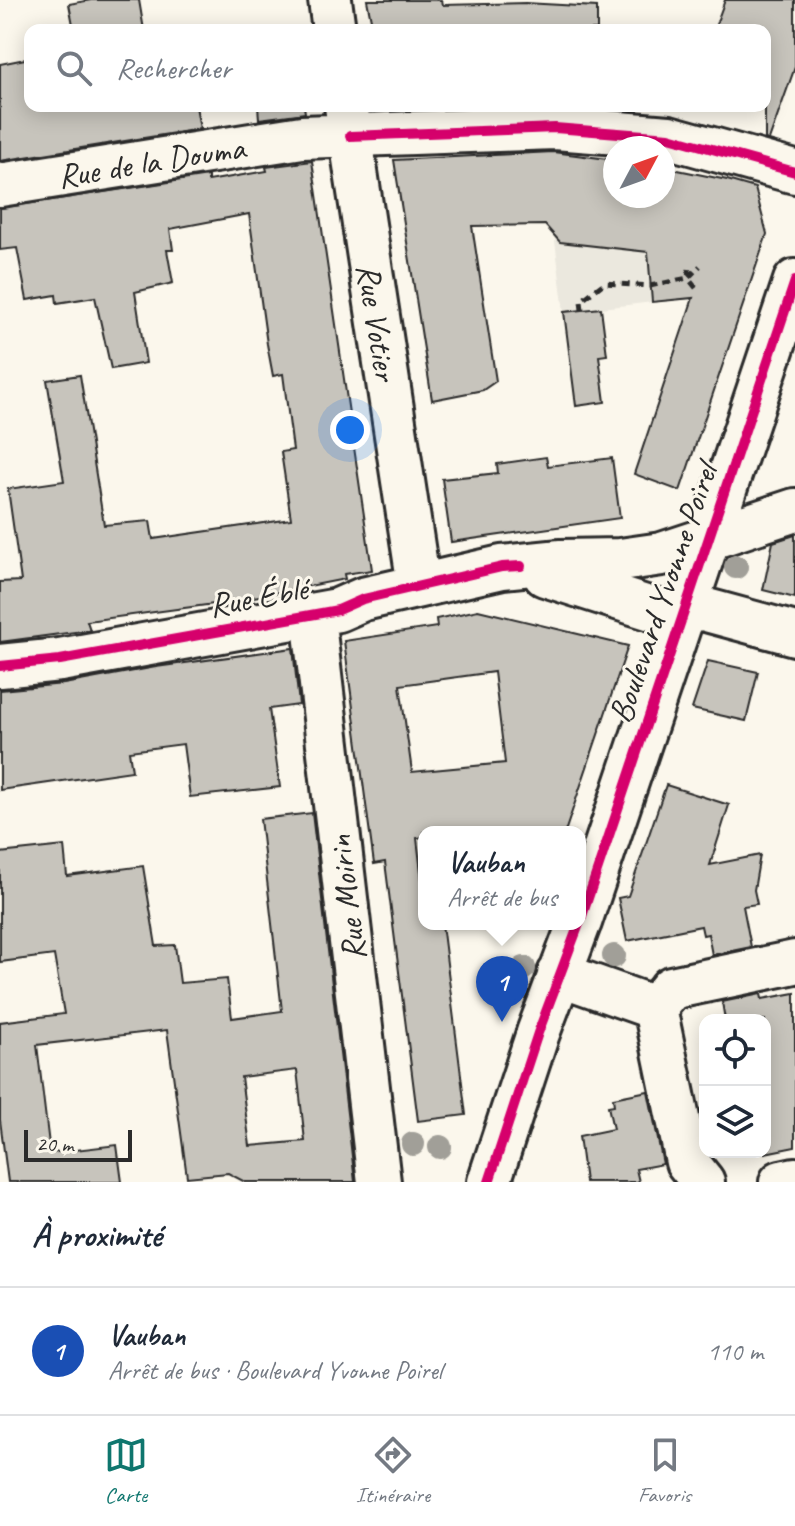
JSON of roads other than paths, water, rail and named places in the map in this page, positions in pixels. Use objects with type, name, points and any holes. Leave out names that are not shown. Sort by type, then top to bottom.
[{"type":"street","points":[[330,0],[333,24]]},
{"type":"street","name":"Rue de la Douma","points":[[0,185],[302,137],[348,121],[555,128],[655,135],[795,172]]},
{"type":"street","name":"Rue Votier","points":[[348,121],[419,586]]},
{"type":"street","name":"Boulevard Yvonne Poirel","points":[[586,905],[795,281]]},
{"type":"street","name":"Rue Éblé","points":[[0,666],[60,660],[313,615],[338,610],[363,599],[502,567],[561,561],[620,560],[662,554],[795,510]]},
{"type":"street","name":"Rue Éblé","points":[[521,566],[554,579],[611,594],[795,634]]},
{"type":"street","name":"Rue Moirin","points":[[313,615],[379,1182]]},
{"type":"street","name":"Boulevard Yvonne Poirel","points":[[489,1182],[559,974],[577,930]]},
{"type":"street","points":[[655,1008],[671,988],[795,962]]},
{"type":"street","points":[[559,974],[655,1008]]},
{"type":"street","points":[[655,1008],[687,1162],[703,1182]]},
{"type":"street","points":[[781,1182],[795,1179]]},
{"type":"place","name":"Vauban","points":[[502,1022]]}]
